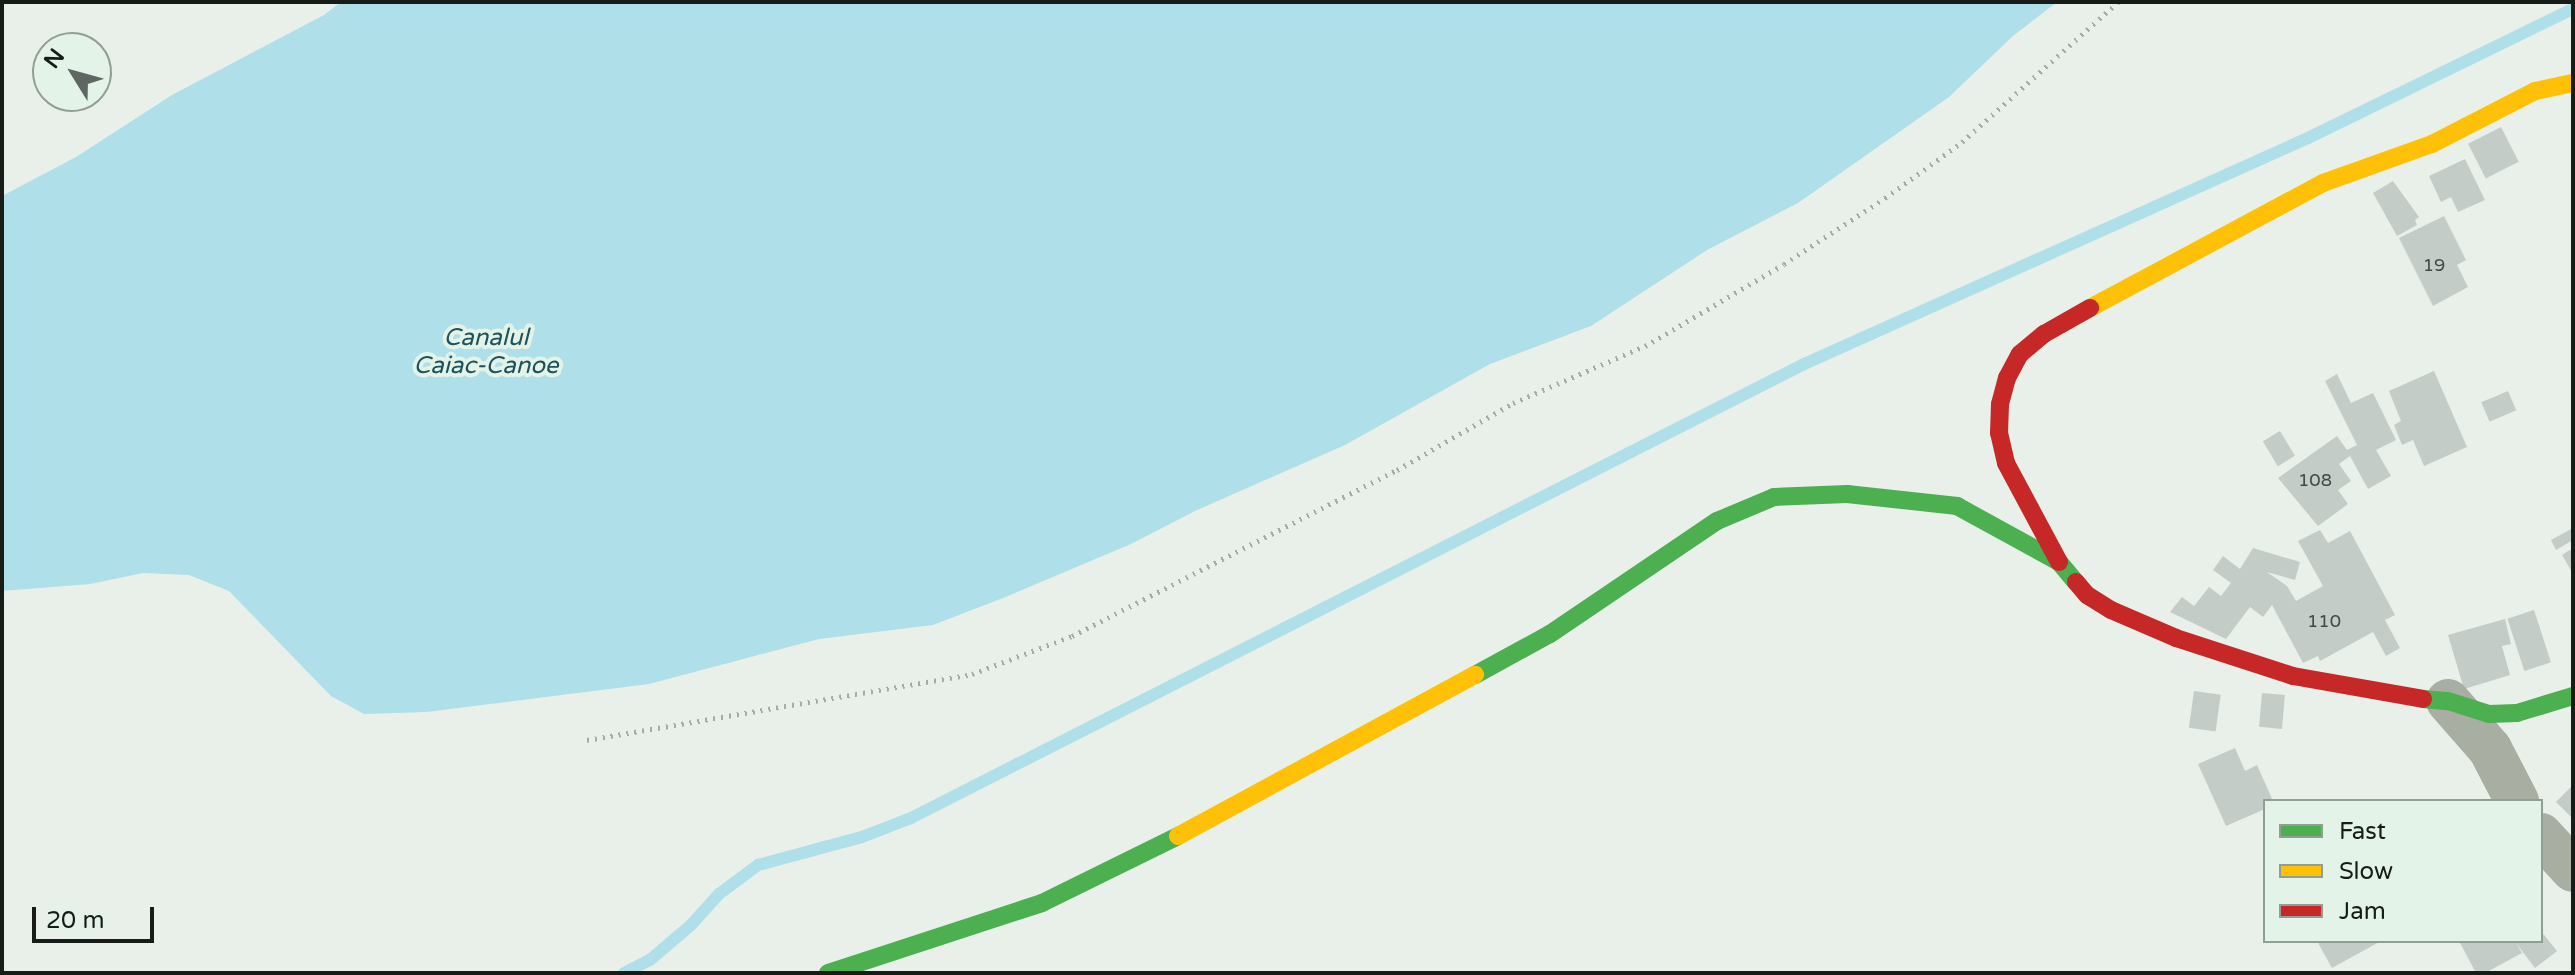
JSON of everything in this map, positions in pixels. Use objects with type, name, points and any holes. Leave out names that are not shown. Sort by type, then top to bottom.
[{"type":"street","points":[[2573,83],[2535,91],[2432,144],[2323,183],[2044,334],[2020,354],[2007,378],[2000,404],[1999,433],[2006,463],[2059,562],[2087,595],[2111,610],[2203,648],[2293,676],[2388,695],[2448,701],[2489,714],[2517,713],[2573,696]]},
{"type":"street","points":[[828,973],[898,953],[1042,903],[1255,797],[1550,634],[1717,521],[1774,497],[1847,494],[1957,506],[2059,562]]},
{"type":"street","points":[[2448,701],[2490,749],[2516,799]]},
{"type":"street","points":[[2543,837],[2573,870]]},
{"type":"path","points":[[587,740],[972,674],[1072,636],[1397,470],[1513,403],[1645,346],[1784,264],[1885,198],[1962,142],[2118,2]]},
{"type":"water","name":"Canalul Caiac-Canoe","points":[[341,2],[2057,2],[2013,36],[1949,97],[1798,203],[1707,250],[1591,326],[1490,364],[1345,445],[1195,511],[1131,544],[1008,596],[933,625],[819,639],[649,684],[426,712],[364,714],[331,696],[229,591],[189,575],[143,573],[90,584],[2,591],[2,196],[76,157],[172,95],[324,15]]},
{"type":"building","points":[[2501,127],[2519,162],[2486,179],[2468,144]]},
{"type":"building","points":[[2465,159],[2485,200],[2458,212],[2451,197],[2441,202],[2429,176]]},
{"type":"building","points":[[2393,181],[2419,217],[2415,220],[2417,225],[2397,236],[2373,193]]},
{"type":"building","points":[[2444,216],[2466,260],[2457,265],[2468,287],[2433,306],[2399,238]]},
{"type":"building","points":[[2434,371],[2467,447],[2424,466],[2413,440],[2402,445],[2394,425],[2401,421],[2389,391]]},
{"type":"building","points":[[2337,374],[2351,403],[2373,393],[2396,440],[2376,450],[2391,476],[2368,489],[2350,456],[2339,464],[2351,481],[2338,490],[2348,504],[2318,526],[2278,478],[2337,436],[2347,450],[2357,445],[2325,381]]},
{"type":"building","points":[[2508,391],[2516,410],[2490,422],[2481,402]]},
{"type":"building","points":[[2280,431],[2295,456],[2278,466],[2263,441]]},
{"type":"building","points":[[2573,528],[2573,540],[2556,550],[2551,540]]},
{"type":"building","points":[[2320,530],[2328,543],[2350,531],[2395,615],[2385,620],[2400,648],[2386,656],[2373,632],[2320,661],[2318,656],[2303,663],[2272,605],[2263,617],[2250,607],[2226,639],[2170,612],[2182,597],[2194,606],[2209,587],[2221,596],[2231,583],[2213,570],[2223,556],[2240,569],[2253,548],[2300,562],[2295,580],[2267,572],[2287,586],[2296,601],[2323,586],[2298,541]]},
{"type":"building","points":[[2573,548],[2573,574],[2562,555]]},
{"type":"building","points":[[2534,610],[2551,662],[2524,671],[2507,619]]},
{"type":"building","points":[[2505,619],[2511,644],[2502,646],[2510,675],[2464,689],[2448,635]]},
{"type":"building","points":[[2194,691],[2221,695],[2216,731],[2189,728]]},
{"type":"building","points":[[2262,693],[2285,695],[2282,729],[2259,727]]},
{"type":"building","points":[[2235,748],[2245,771],[2257,765],[2272,799],[2263,799],[2263,810],[2226,826],[2198,764]]},
{"type":"building","points":[[2573,785],[2573,819],[2556,802]]},
{"type":"building","points":[[2543,934],[2557,951],[2535,968],[2516,943],[2543,943]]},
{"type":"building","points":[[2318,943],[2377,943],[2332,968]]},
{"type":"building","points":[[2460,943],[2516,943],[2522,953],[2485,973],[2476,973]]},
{"type":"waterway","points":[[624,973],[650,960],[691,925],[719,894],[758,865],[862,837],[911,818],[1802,365],[2308,138],[2573,9]]},
{"type":"traffic: fast","points":[[1475,675],[1550,634],[1717,521],[1774,497],[1847,494],[1957,506],[2059,562],[2076,582]]},
{"type":"traffic: fast","points":[[2423,699],[2448,701],[2489,714],[2517,713],[2573,696]]},
{"type":"traffic: fast","points":[[828,973],[1042,903],[1178,836]]},
{"type":"traffic: slow","points":[[2090,308],[2323,183],[2432,144],[2535,91],[2573,83]]},
{"type":"traffic: slow","points":[[1178,836],[1475,675]]},
{"type":"traffic: jam","points":[[2059,562],[2006,463],[1999,433],[2000,404],[2007,378],[2020,354],[2044,334],[2090,308]]},
{"type":"traffic: jam","points":[[2076,582],[2087,595],[2111,610],[2176,638],[2293,676],[2423,699]]}]
